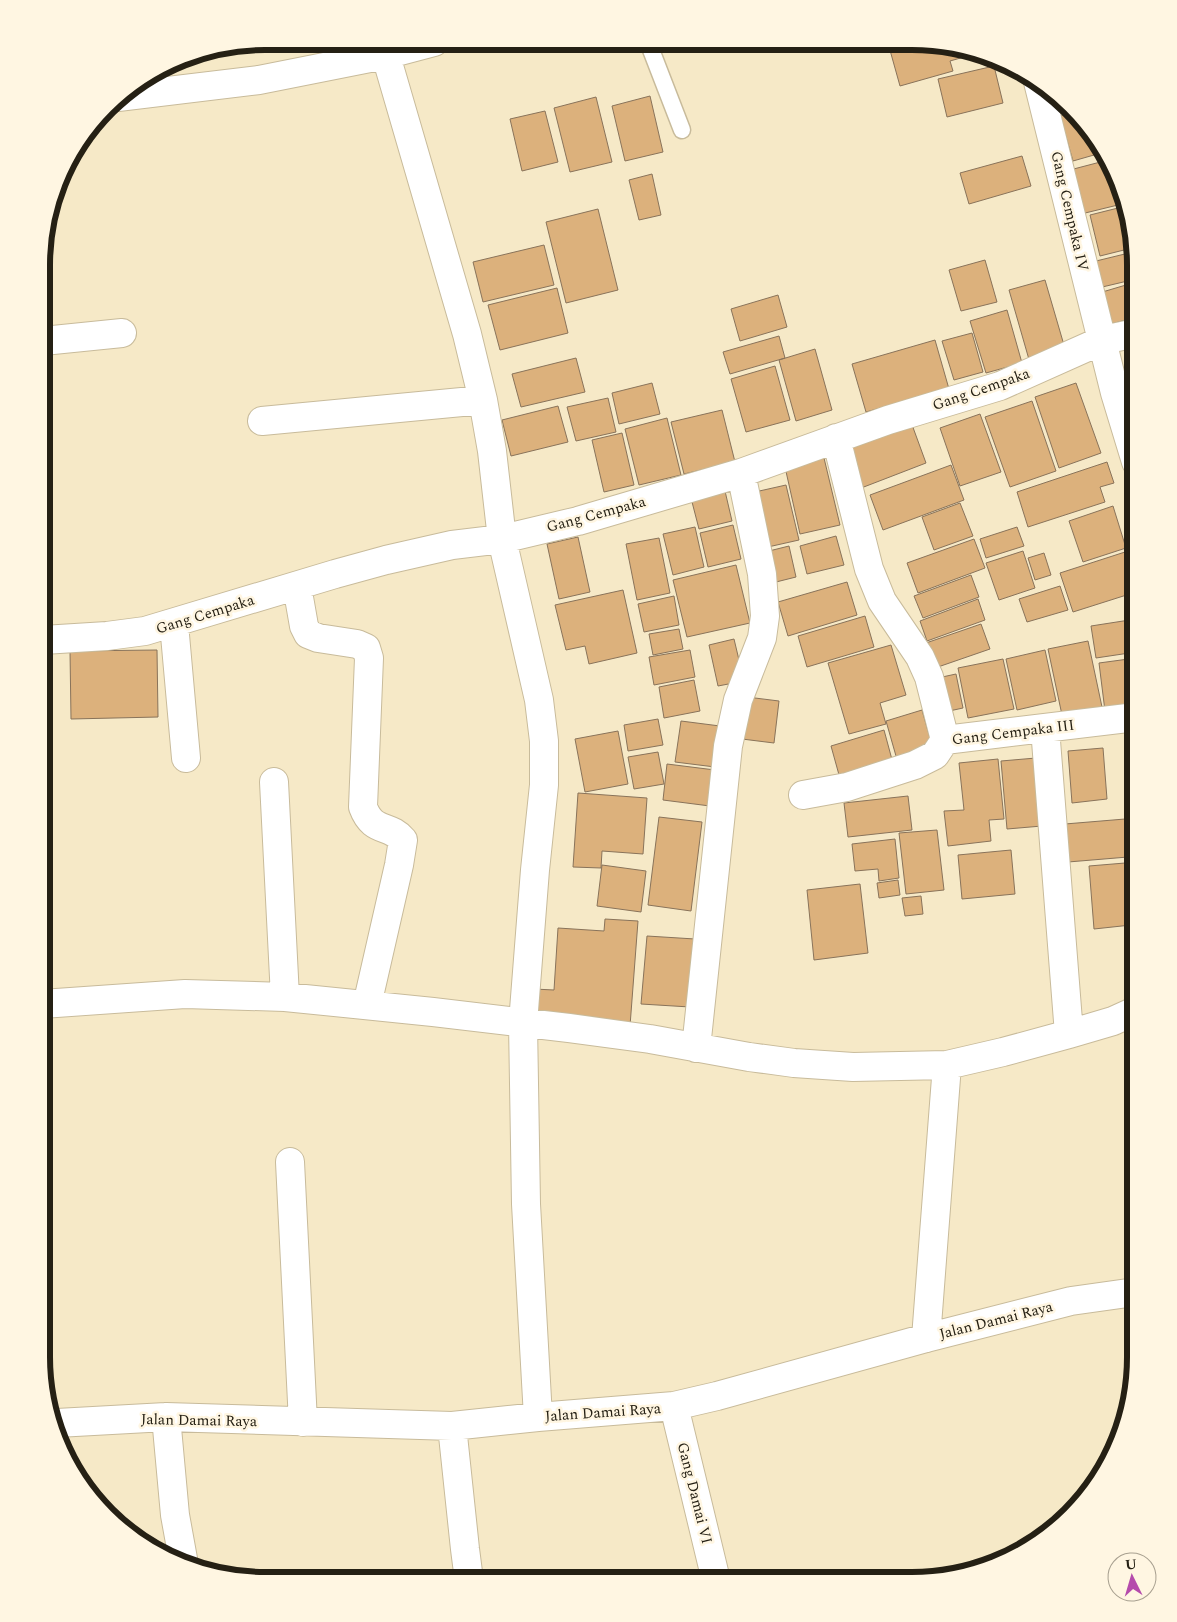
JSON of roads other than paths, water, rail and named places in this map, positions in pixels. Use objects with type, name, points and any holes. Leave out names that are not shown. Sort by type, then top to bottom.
[{"type":"street","points":[[134,95],[259,80],[376,50]]},
{"type":"street","points":[[385,50],[467,334],[483,400],[492,451],[502,539],[539,700],[544,741],[544,785],[523,1023],[526,1204],[538,1417]]},
{"type":"street","name":"Gang Cempaka IV","points":[[1041,93],[1084,274],[1127,432]]},
{"type":"street","points":[[50,340],[122,333]]},
{"type":"street","name":"Gang Cempaka","points":[[50,639],[145,632],[396,558],[452,545],[502,539],[578,521],[741,473],[888,420],[1000,386],[1103,340],[1127,335]]},
{"type":"street","points":[[262,422],[483,400]]},
{"type":"street","name":"Gang Cempaka III","points":[[836,438],[869,569],[882,601],[920,657],[929,677],[945,740],[1127,718]]},
{"type":"street","points":[[696,1048],[728,746],[738,700],[762,638],[765,616],[762,574],[741,473]]},
{"type":"street","points":[[297,586],[304,626],[308,634],[318,638],[357,644],[366,648],[370,658],[363,807],[367,817],[376,826],[398,835],[403,840],[367,1005]]},
{"type":"street","points":[[174,624],[186,758]]},
{"type":"street","points":[[1045,728],[1069,1034]]},
{"type":"street","points":[[803,796],[847,787],[915,765],[935,755],[945,740]]},
{"type":"street","points":[[274,782],[285,998]]},
{"type":"street","points":[[50,1003],[185,994],[285,998],[367,1005],[523,1023],[650,1039],[749,1058],[853,1067],[947,1065],[1069,1034],[1127,1014]]},
{"type":"street","points":[[926,1338],[947,1065]]},
{"type":"street","points":[[290,1162],[304,1422]]},
{"type":"street","name":"Jalan Damai Raya","points":[[60,1423],[166,1417],[452,1426],[674,1406],[1071,1301],[1127,1293]]},
{"type":"street","name":"Gang Damai VI","points":[[674,1406],[714,1572]]},
{"type":"street","points":[[166,1417],[175,1515],[182,1556]]},
{"type":"street","points":[[452,1426],[469,1572]]},
{"type":"lane","points":[[651,50],[682,130]]}]
